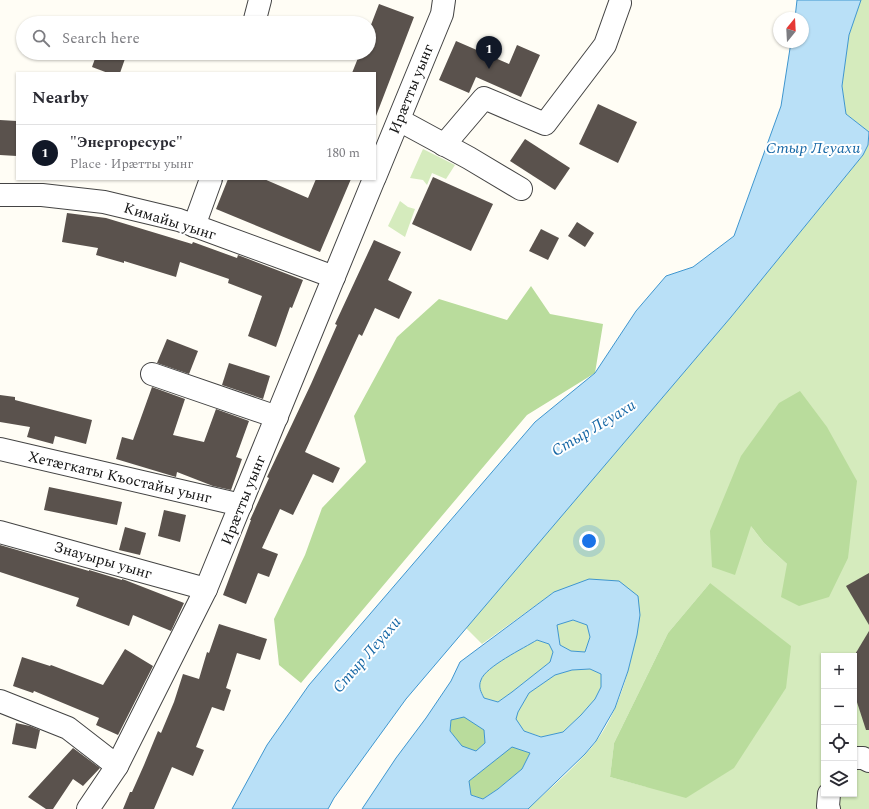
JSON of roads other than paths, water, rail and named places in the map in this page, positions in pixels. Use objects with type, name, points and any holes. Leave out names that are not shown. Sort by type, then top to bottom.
[{"type":"street","points":[[256,16],[260,0]]},
{"type":"street","name":"Ирæтты уынг","points":[[376,176],[442,14],[444,0]]},
{"type":"street","points":[[444,145],[484,98],[545,124],[605,45],[620,3]]},
{"type":"street","points":[[399,120],[521,189]]},
{"type":"street","points":[[194,226],[211,180]]},
{"type":"street","name":"Ирæтты уынг","points":[[88,809],[117,766],[206,589],[374,180]]},
{"type":"street","name":"Кимайы уынг","points":[[0,194],[42,194],[104,202],[179,220],[334,277]]},
{"type":"street","points":[[152,374],[277,417]]},
{"type":"street","name":"Хетæгкаты Къостайы уынг","points":[[0,449],[241,505]]},
{"type":"street","name":"Знауыры уынг","points":[[0,532],[206,589]]},
{"type":"street","points":[[0,701],[68,728],[117,766]]},
{"type":"street","points":[[857,758],[863,758],[869,761]]},
{"type":"street","points":[[829,809],[830,797]]},
{"type":"water","name":"Стыр Леуахи","points":[[797,0],[861,0],[849,35],[842,86],[846,114],[869,132],[868,145],[863,155],[731,317],[406,699],[334,798],[328,809],[232,809],[267,745],[309,685],[535,422],[595,373],[636,311],[666,276],[693,267],[734,236],[781,106],[790,48],[809,48],[809,12],[796,12]]},
{"type":"water","points":[[589,579],[619,581],[638,596],[640,615],[637,635],[628,671],[615,708],[596,741],[585,754],[528,809],[362,809],[451,681],[460,662],[554,592]],"holes":[[[573,620],[587,625],[590,637],[585,652],[571,651],[560,645],[557,625]],[[537,640],[549,644],[553,652],[550,662],[498,702],[484,698],[480,689],[481,680],[484,675],[497,664]],[[590,669],[601,674],[601,687],[595,699],[563,732],[541,737],[524,731],[516,719],[518,712],[529,693],[555,675],[572,670]],[[464,717],[484,730],[485,743],[476,751],[462,746],[450,731],[451,720]],[[512,747],[530,753],[522,769],[498,789],[483,799],[471,795],[469,781]]]},
{"type":"place","name":"\"Энергоресурс\"","points":[[489,69]]}]
